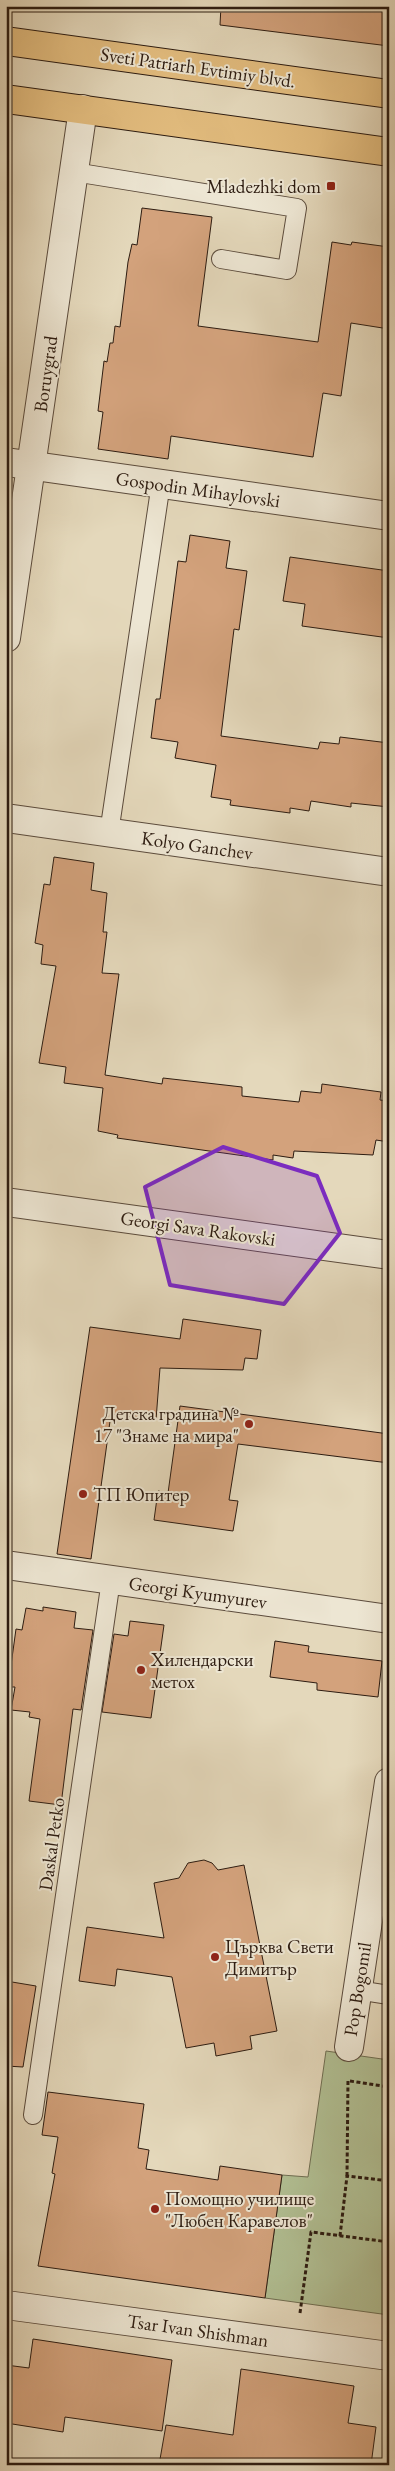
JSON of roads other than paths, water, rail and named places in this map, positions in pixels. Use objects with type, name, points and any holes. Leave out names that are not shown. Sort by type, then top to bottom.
[{"type":"main road","name":"Sveti Patriarh Evtimiy blvd.","points":[[6,41],[389,94]]},
{"type":"main road","points":[[6,99],[389,152]]},
{"type":"street","name":"Boruygrad","points":[[6,638],[19,463],[74,172],[83,109]]},
{"type":"street","name":"Gospodin Mihaylovski","points":[[19,463],[389,516]]},
{"type":"street","name":"Kolyo Ganchev","points":[[6,818],[389,872]]},
{"type":"street","name":"Georgi Sava Rakovski","points":[[6,1202],[389,1254]]},
{"type":"street","name":"Georgi Kyumyurev","points":[[6,1565],[389,1619]]},
{"type":"street","name":"Pop Bogomil","points":[[349,2048],[389,1782]]},
{"type":"street","name":"Tsar Ivan Shishman","points":[[6,2305],[389,2356]]},
{"type":"lane","points":[[74,172],[297,208],[286,270],[221,259]]},
{"type":"lane","points":[[109,833],[161,483]]},
{"type":"lane","name":"Daskal Petko","points":[[33,2115],[111,1580]]},
{"type":"lane","points":[[357,1990],[389,1995]]},
{"type":"place","name":"Mladezhki dom","points":[[331,186]]},
{"type":"place","name":"Детска градина № 17 \"Знаме на мира\"","points":[[249,1424]]},
{"type":"place","name":"ТП Юпитер","points":[[83,1494]]},
{"type":"place","name":"Хилендарски метох","points":[[141,1670]]},
{"type":"place","name":"Църква Свети Димитър","points":[[215,1957]]},
{"type":"place","name":"Помощно училище \"Любен Каравелов\"","points":[[155,2209]]}]
